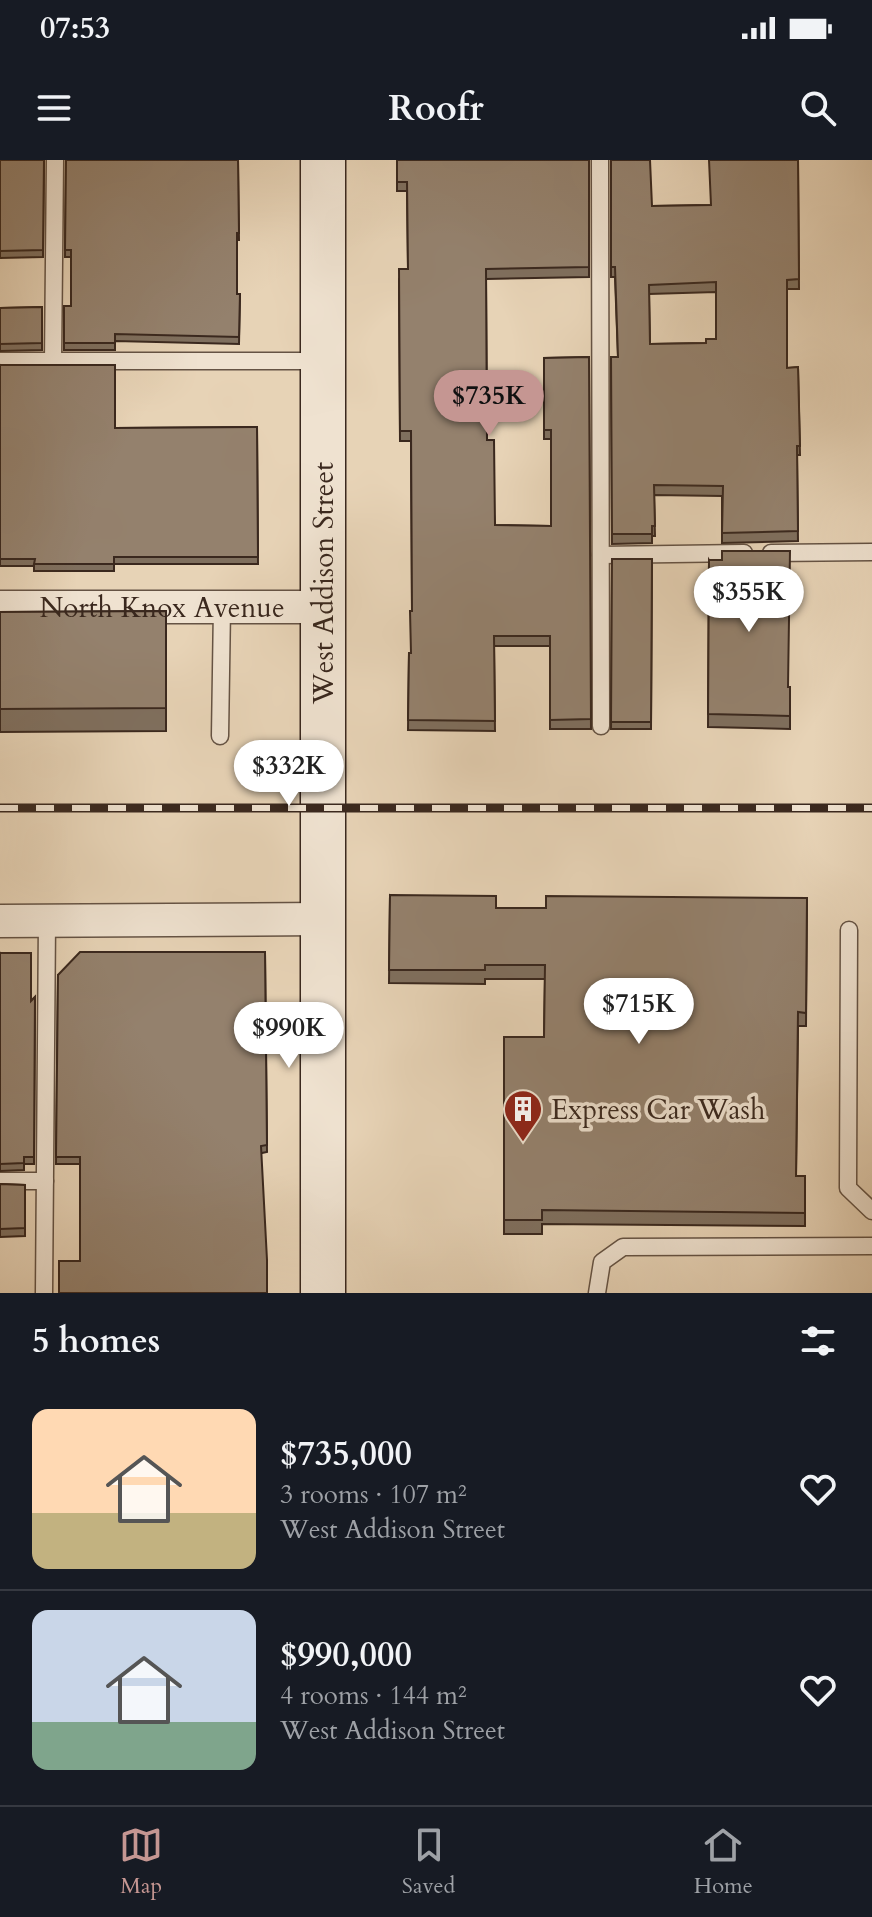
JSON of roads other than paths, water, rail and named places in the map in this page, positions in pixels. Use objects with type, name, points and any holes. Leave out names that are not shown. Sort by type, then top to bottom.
[{"type":"main road","name":"West Addison Street","points":[[323,160],[323,1293]]},
{"type":"street","name":"North Knox Avenue","points":[[0,607],[323,607]]},
{"type":"street","points":[[0,921],[323,919]]},
{"type":"lane","points":[[53,361],[55,160]]},
{"type":"lane","points":[[600,160],[601,726]]},
{"type":"lane","points":[[0,361],[323,361]]},
{"type":"lane","points":[[601,555],[872,552]]},
{"type":"lane","points":[[220,736],[222,607]]},
{"type":"lane","points":[[44,1293],[47,921]]},
{"type":"lane","points":[[849,930],[848,1188],[872,1211]]},
{"type":"lane","points":[[0,1181],[45,1181]]},
{"type":"lane","points":[[597,1293],[602,1262],[623,1247],[872,1246]]},
{"type":"railway","points":[[0,808],[872,808]]},
{"type":"place","name":"Express Car Wash","points":[[523,1143]]}]
